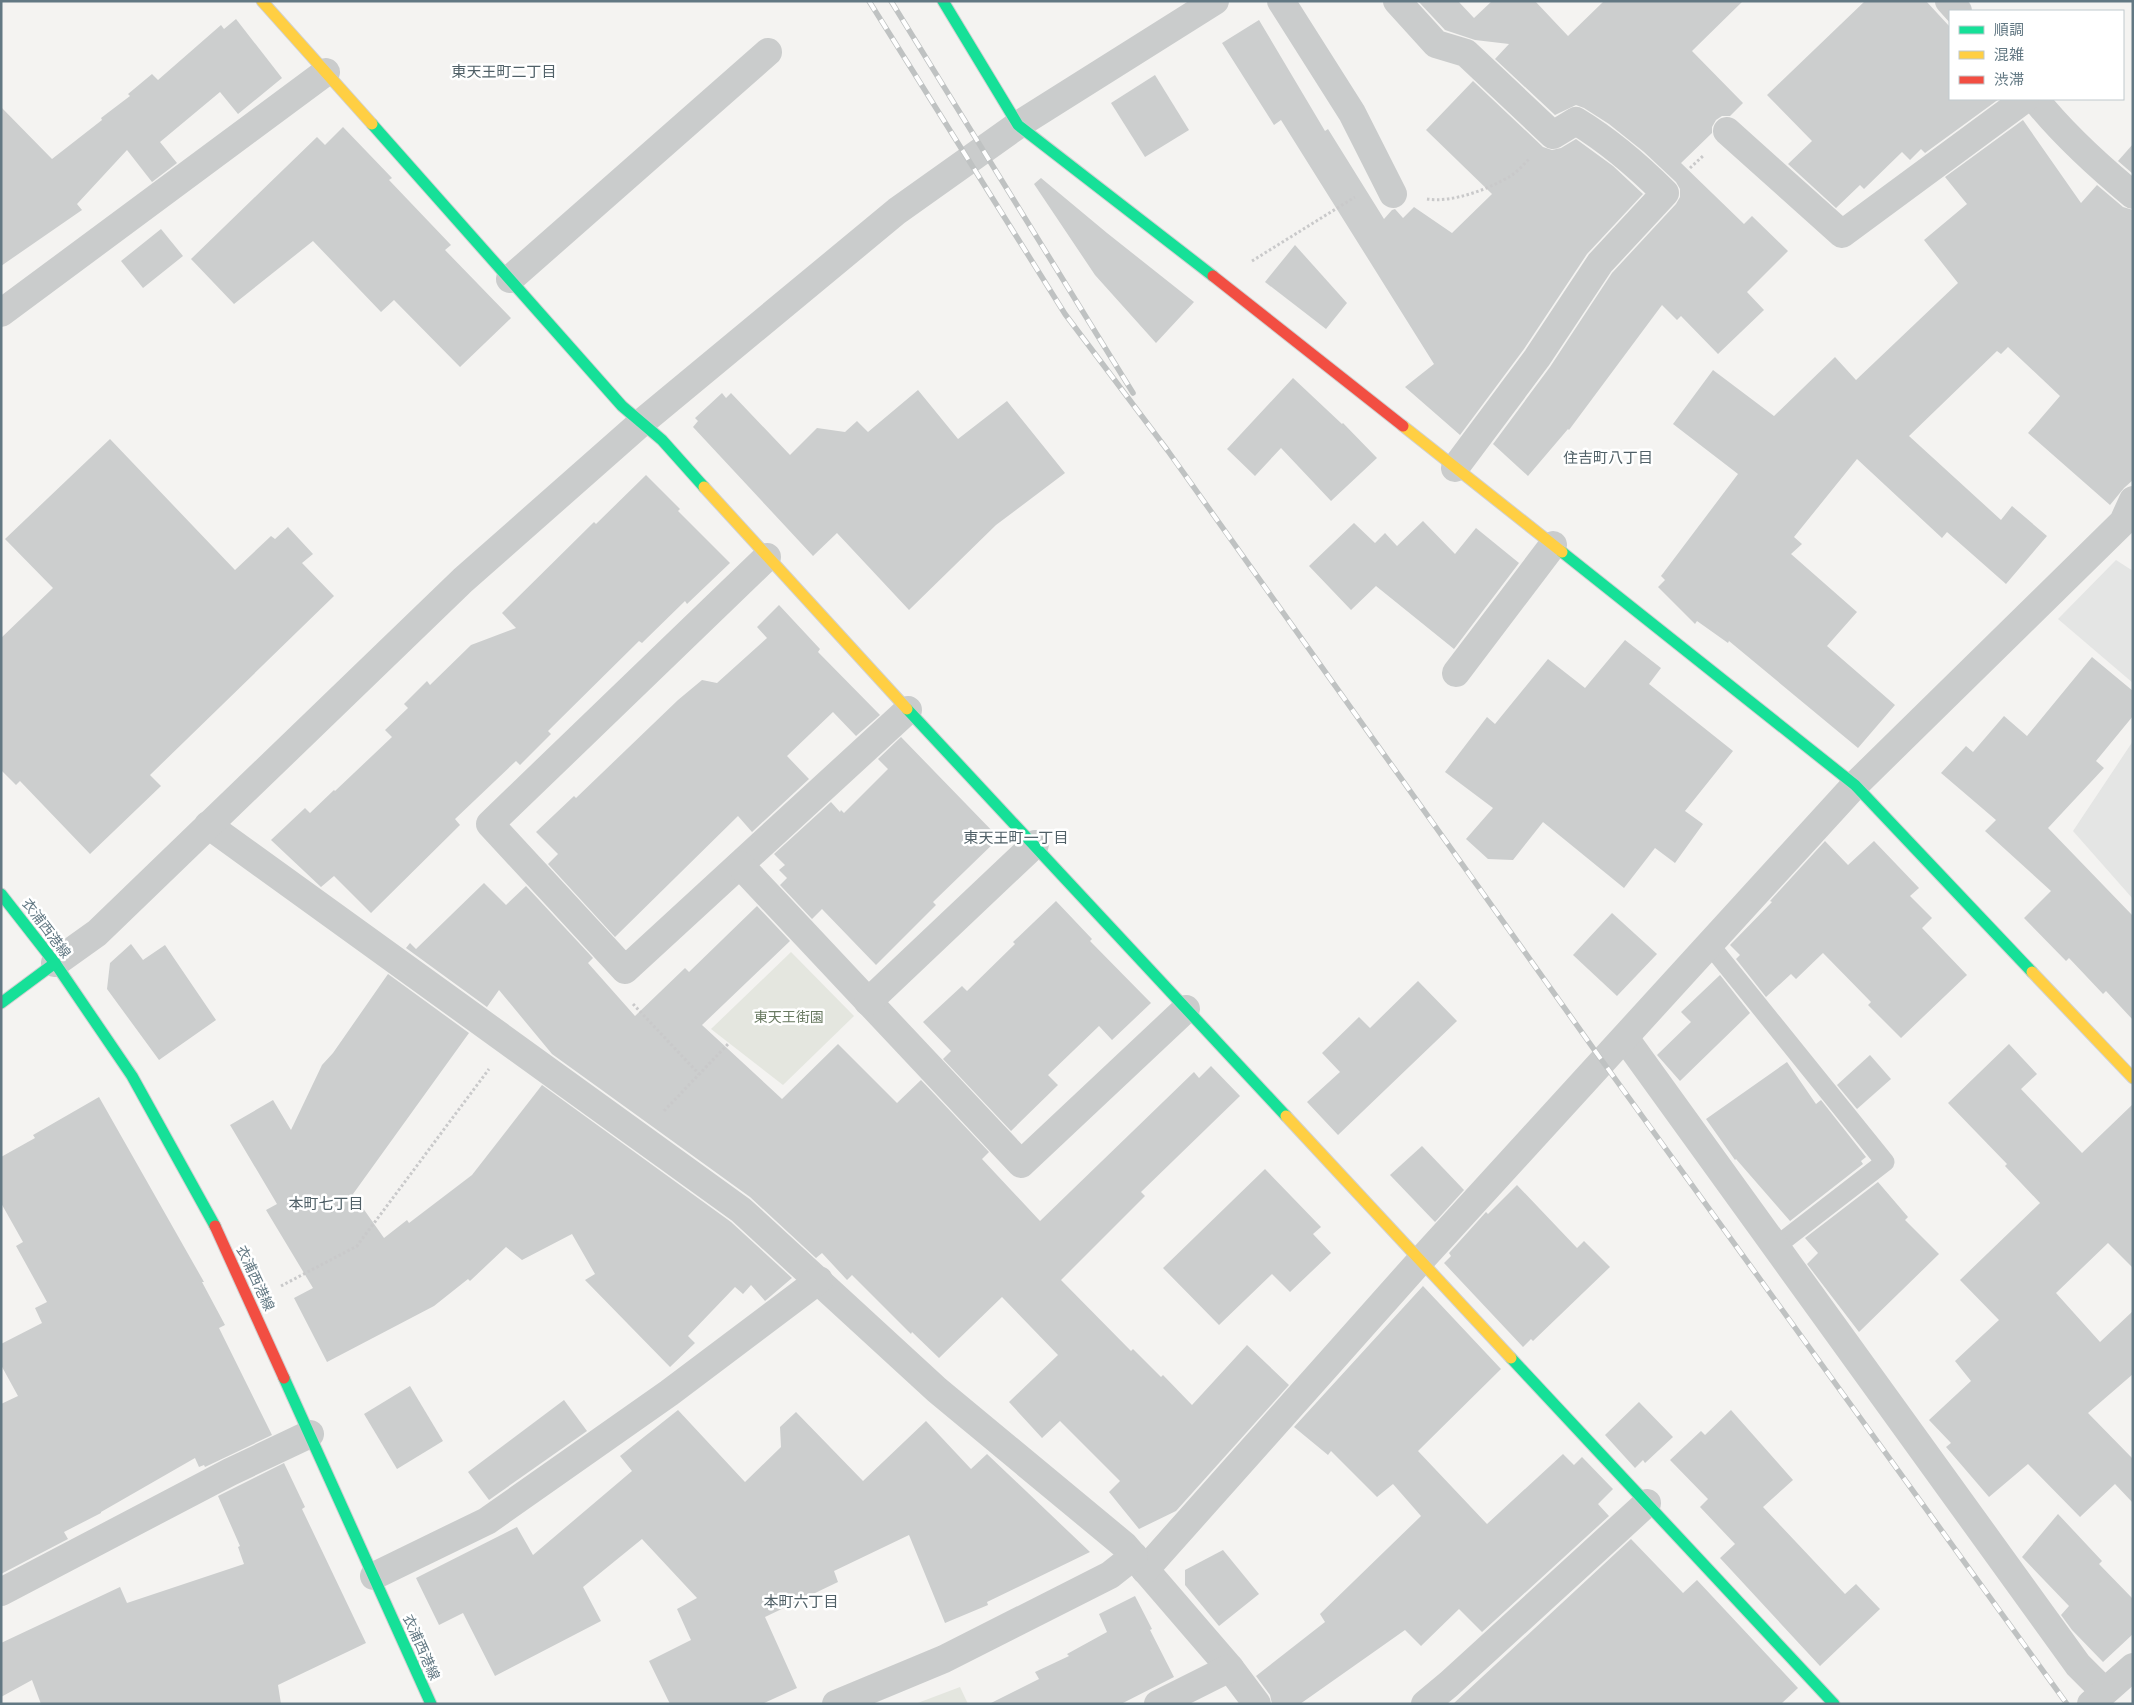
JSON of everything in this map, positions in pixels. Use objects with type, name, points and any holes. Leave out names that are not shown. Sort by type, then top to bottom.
[{"type":"main road","points":[[262,1],[622,406],[662,440],[767,558],[1834,1704]]},
{"type":"main road","points":[[943,1],[1018,125],[1753,702],[1855,785],[2133,1078]]},
{"type":"main road","name":"衣浦西港線","points":[[1,894],[55,963],[132,1076],[209,1213],[431,1704]]},
{"type":"main road","points":[[1,1003],[55,963]]},
{"type":"street","points":[[55,963],[97,933],[463,580],[641,422],[897,211],[1018,125],[1215,1]]},
{"type":"street","points":[[1281,1],[1352,113],[1393,194]]},
{"type":"street","points":[[1397,1],[1436,44],[1466,53],[1553,135],[1576,121],[1598,135],[1647,175],[1665,193],[1600,263],[1537,358],[1455,468]]},
{"type":"street","points":[[510,279],[768,52]]},
{"type":"street","points":[[1,313],[326,72]]},
{"type":"street","points":[[1727,131],[1842,234],[2024,100]]},
{"type":"street","points":[[2035,100],[2101,168],[2133,195]]},
{"type":"street","points":[[836,1704],[944,1659],[1110,1575],[1139,1563],[1421,1260],[1855,785],[2129,517]]},
{"type":"street","points":[[1456,673],[1553,545]]},
{"type":"street","points":[[767,558],[490,824],[625,970],[908,710]]},
{"type":"street","points":[[208,825],[741,1210],[937,1390],[1124,1544],[1230,1668],[1257,1704]]},
{"type":"street","points":[[868,1002],[1035,844]]},
{"type":"street","points":[[740,865],[1021,1164],[1186,1009]]},
{"type":"street","points":[[1625,1038],[2078,1665],[2098,1697],[2133,1667]]},
{"type":"street","points":[[374,1576],[487,1521],[669,1393],[819,1280]]},
{"type":"street","points":[[4,1583],[310,1434]]},
{"type":"street","points":[[1425,1704],[1647,1503]]},
{"type":"street","points":[[1158,1704],[1230,1668]]},
{"type":"lane","points":[[1710,945],[1885,1162],[1775,1247]]},
{"type":"path","points":[[1665,193],[1727,131]]},
{"type":"path","points":[[625,970],[624,995],[699,1074]]},
{"type":"path","points":[[250,1303],[357,1246],[508,1042]]},
{"type":"path","points":[[639,1137],[729,1043]]},
{"type":"shaded area","points":[[2116,560],[2133,571],[2133,683],[2058,619]]},
{"type":"shaded area","points":[[2133,741],[2133,899],[2073,831]]},
{"type":"green space","name":"東天王街園","points":[[791,952],[854,1016],[783,1085],[711,1029]]},
{"type":"green space","points":[[960,1687],[968,1704],[915,1704]]},
{"type":"building","points":[[1418,1],[1458,1],[1474,18],[1492,1],[1535,1],[1568,36],[1604,1],[1743,1],[1692,51],[1743,103],[1730,116],[1722,116],[1716,120],[1712,127],[1712,133],[1681,163],[1744,224],[1752,216],[1788,251],[1747,292],[1764,310],[1718,354],[1681,316],[1677,320],[1662,305],[1569,430],[1528,476],[1493,444],[1550,367],[1612,273],[1676,204],[1680,197],[1680,189],[1676,182],[1644,152],[1609,124],[1584,108],[1576,105],[1555,115],[1495,59],[1509,44],[1475,40],[1445,30]]},
{"type":"building","points":[[1865,1],[1926,1],[1949,26],[1949,100],[1998,100],[1925,153],[1921,149],[1910,160],[1902,152],[1864,189],[1860,185],[1836,208],[1788,164],[1812,141],[1767,95]]},
{"type":"building","points":[[236,19],[282,78],[238,114],[220,92],[160,142],[177,163],[152,182],[127,150],[77,204],[82,210],[1,266],[1,107],[52,159],[102,120],[101,118],[130,96],[128,94],[152,74],[158,80],[221,25],[224,29]]},
{"type":"building","points":[[1259,20],[1325,131],[1328,129],[1384,219],[1395,209],[1403,218],[1414,207],[1452,233],[1492,194],[1426,130],[1473,81],[1543,147],[1552,150],[1561,148],[1576,139],[1613,166],[1643,194],[1587,254],[1524,349],[1460,435],[1405,387],[1434,364],[1281,120],[1274,125],[1222,43]]},
{"type":"building","points":[[1155,75],[1189,130],[1145,157],[1111,103]]},
{"type":"building","points":[[2023,120],[2081,203],[2097,185],[2123,207],[2133,210],[2133,480],[2110,505],[2028,433],[2060,396],[2008,347],[2001,354],[1997,351],[1909,436],[2001,520],[2012,506],[2047,536],[2006,584],[1947,532],[1942,538],[1857,459],[1794,537],[1802,544],[1791,554],[1857,612],[1827,646],[1895,705],[1858,748],[1729,641],[1728,643],[1697,621],[1695,624],[1658,587],[1665,580],[1661,576],[1738,474],[1673,424],[1713,370],[1774,416],[1835,357],[1856,380],[1958,283],[1924,240],[1967,204],[1945,177]]},
{"type":"building","points":[[343,127],[392,178],[389,180],[451,245],[445,250],[511,318],[460,367],[394,300],[381,312],[313,241],[234,304],[191,259],[317,137],[325,145]]},
{"type":"building","points":[[2133,144],[2133,174],[2118,161]]},
{"type":"building","points":[[1041,178],[1194,302],[1156,343],[1095,275],[1034,184]]},
{"type":"building","points":[[161,229],[183,256],[143,288],[121,261]]},
{"type":"building","points":[[1295,245],[1347,303],[1326,329],[1265,282]]},
{"type":"building","points":[[1293,378],[1343,423],[1377,458],[1331,501],[1281,448],[1255,476],[1227,449]]},
{"type":"building","points":[[918,390],[958,439],[1007,401],[1065,473],[996,525],[909,610],[837,533],[813,556],[693,427],[698,421],[695,418],[722,393],[726,398],[731,393],[790,455],[817,428],[845,432],[857,421],[868,432]]},
{"type":"building","points":[[110,439],[235,570],[271,536],[275,539],[288,527],[313,554],[302,563],[334,596],[150,775],[161,786],[90,854],[20,781],[16,785],[1,770],[1,638],[53,588],[5,539]]},
{"type":"building","points":[[646,475],[680,509],[678,511],[730,563],[687,604],[685,601],[642,643],[639,641],[548,731],[551,734],[520,765],[516,761],[455,819],[460,825],[371,913],[334,876],[321,887],[271,840],[305,808],[310,813],[392,737],[385,730],[408,708],[404,704],[427,681],[430,685],[471,645],[516,628],[502,613],[594,522],[596,524]]},
{"type":"building","points":[[1423,521],[1455,554],[1476,528],[1519,563],[1454,649],[1376,586],[1351,610],[1309,566],[1354,523],[1375,543],[1385,533],[1397,546]]},
{"type":"building","points":[[779,605],[820,649],[818,652],[880,715],[856,736],[833,712],[787,756],[809,779],[752,832],[738,816],[615,937],[548,864],[558,854],[536,832],[574,796],[576,798],[678,700],[702,680],[717,683],[767,638],[757,627]]},
{"type":"building","points":[[1625,640],[1661,668],[1649,684],[1733,751],[1685,811],[1703,824],[1675,863],[1655,848],[1624,888],[1543,822],[1513,860],[1488,859],[1466,839],[1493,808],[1445,772],[1487,717],[1495,724],[1548,659],[1585,688]]},
{"type":"building","points":[[2092,657],[2133,691],[2133,716],[2096,761],[2104,768],[2048,828],[2133,916],[2133,1020],[2106,991],[2103,994],[2069,958],[2066,961],[2024,918],[2051,891],[1985,831],[1996,820],[1941,773],[1966,746],[1973,752],[2004,716],[2027,736]]},
{"type":"building","points":[[901,737],[999,838],[933,902],[936,905],[876,965],[822,909],[812,919],[780,885],[787,878],[779,870],[785,865],[774,854],[831,802],[840,812],[841,810],[844,813],[888,769],[878,759]]},
{"type":"building","points":[[1825,841],[1848,865],[1874,841],[1919,888],[1910,896],[1932,918],[1922,928],[1967,975],[1901,1038],[1868,1005],[1871,1002],[1823,953],[1796,979],[1791,974],[1766,997],[1736,959],[1740,955],[1730,945],[1772,902],[1770,901]]},
{"type":"building","points":[[484,883],[506,905],[526,886],[593,958],[588,963],[635,1016],[685,968],[689,972],[757,906],[790,941],[702,1025],[782,1099],[838,1044],[897,1103],[921,1080],[989,1152],[982,1159],[1040,1221],[1194,1072],[1199,1078],[1211,1066],[1240,1096],[1141,1192],[1145,1196],[1061,1280],[1131,1351],[1133,1349],[1161,1377],[1163,1375],[1192,1405],[1247,1345],[1289,1385],[1176,1511],[1139,1529],[1109,1492],[1120,1481],[1060,1421],[1042,1438],[1009,1402],[1058,1355],[1002,1297],[939,1358],[912,1332],[911,1334],[852,1275],[847,1280],[822,1253],[816,1258],[750,1197],[552,1054],[499,990],[487,1007],[406,948],[410,943],[416,949]]},
{"type":"building","points":[[1056,901],[1092,939],[1090,941],[1151,1003],[1112,1040],[1099,1026],[1048,1075],[1058,1085],[1011,1131],[943,1059],[951,1051],[923,1022],[962,986],[967,991],[1015,944],[1013,942]]},
{"type":"building","points":[[1612,913],[1657,954],[1617,996],[1573,955]]},
{"type":"building","points":[[131,944],[143,960],[165,945],[216,1020],[159,1060],[107,989],[110,963]]},
{"type":"building","points":[[388,974],[469,1033],[353,1194],[384,1238],[407,1220],[409,1223],[472,1175],[542,1085],[731,1222],[792,1278],[765,1301],[751,1285],[743,1294],[735,1287],[688,1336],[695,1343],[670,1367],[585,1280],[595,1274],[572,1234],[522,1260],[506,1247],[470,1281],[468,1279],[434,1306],[327,1362],[294,1298],[313,1288],[266,1210],[277,1204],[230,1125],[273,1100],[291,1130],[322,1065],[333,1053]]},
{"type":"building","points":[[1720,975],[1750,1013],[1680,1081],[1657,1055],[1691,1022],[1681,1012]]},
{"type":"building","points":[[1418,981],[1457,1021],[1338,1135],[1307,1102],[1340,1072],[1322,1053],[1359,1017],[1370,1028]]},
{"type":"building","points":[[2009,1044],[2037,1074],[2021,1089],[2082,1153],[2133,1104],[2133,1268],[2108,1243],[2056,1293],[2100,1342],[2133,1311],[2133,1374],[2088,1413],[2133,1459],[2133,1503],[2115,1484],[2080,1517],[2028,1464],[1989,1497],[1946,1447],[1951,1443],[1929,1420],[1971,1381],[1955,1361],[1999,1320],[1960,1280],[2040,1203],[2005,1166],[2007,1164],[1948,1103]]},
{"type":"building","points":[[1870,1055],[1891,1079],[1857,1109],[1837,1085]]},
{"type":"building","points":[[1787,1062],[1816,1104],[1821,1100],[1866,1157],[1861,1161],[1863,1164],[1790,1221],[1735,1160],[1706,1119]]},
{"type":"building","points":[[99,1097],[204,1282],[202,1282],[225,1325],[219,1328],[272,1435],[205,1467],[204,1465],[199,1467],[195,1458],[101,1513],[64,1532],[68,1539],[1,1574],[1,1404],[18,1396],[1,1365],[1,1344],[42,1323],[35,1308],[47,1302],[16,1246],[23,1242],[1,1203],[1,1157],[35,1138],[33,1135]]},
{"type":"building","points":[[1422,1146],[1464,1190],[1435,1222],[1390,1175]]},
{"type":"building","points":[[1265,1169],[1321,1227],[1313,1234],[1331,1253],[1290,1292],[1272,1274],[1219,1325],[1163,1268]]},
{"type":"building","points":[[1878,1182],[1908,1217],[1905,1220],[1939,1254],[1859,1332],[1807,1264],[1818,1253],[1805,1238]]},
{"type":"building","points":[[1517,1185],[1577,1248],[1584,1241],[1610,1267],[1533,1341],[1531,1339],[1523,1347],[1444,1263],[1451,1256],[1449,1253],[1486,1212],[1488,1214]]},
{"type":"building","points":[[1423,1286],[1501,1369],[1418,1451],[1487,1524],[1563,1454],[1574,1465],[1582,1457],[1613,1489],[1598,1504],[1609,1516],[1482,1632],[1459,1609],[1421,1646],[1405,1630],[1300,1704],[1272,1704],[1270,1695],[1256,1676],[1325,1622],[1320,1614],[1421,1516],[1393,1484],[1377,1497],[1331,1451],[1328,1455],[1294,1427]]},
{"type":"building","points":[[410,1386],[443,1441],[397,1469],[364,1414]]},
{"type":"building","points":[[564,1400],[587,1431],[489,1500],[468,1472]]},
{"type":"building","points":[[1639,1402],[1673,1437],[1645,1463],[1643,1460],[1635,1468],[1605,1435]]},
{"type":"building","points":[[678,1410],[745,1482],[781,1447],[780,1427],[796,1412],[863,1481],[926,1421],[971,1469],[987,1454],[1090,1552],[987,1602],[988,1605],[945,1623],[909,1535],[834,1571],[838,1582],[765,1617],[797,1688],[762,1704],[670,1704],[649,1661],[691,1640],[677,1609],[697,1598],[642,1539],[583,1587],[601,1621],[495,1676],[463,1613],[439,1625],[416,1578],[517,1527],[533,1555],[632,1471],[620,1456]]},
{"type":"building","points":[[1731,1410],[1793,1480],[1763,1507],[1845,1594],[1856,1584],[1880,1609],[1820,1666],[1720,1558],[1735,1544],[1700,1507],[1708,1499],[1670,1460],[1701,1431],[1705,1435]]},
{"type":"building","points":[[284,1463],[305,1507],[302,1509],[366,1643],[278,1685],[281,1704],[41,1704],[32,1680],[1,1697],[1,1643],[120,1587],[127,1603],[244,1564],[238,1547],[240,1546],[218,1496]]},
{"type":"building","points":[[2058,1514],[2102,1561],[2099,1564],[2133,1599],[2133,1634],[2103,1662],[2072,1630],[2061,1615],[2069,1606],[2022,1557]]},
{"type":"building","points":[[1631,1539],[1683,1593],[1697,1580],[1798,1688],[1781,1704],[1453,1704]]},
{"type":"building","points":[[1223,1550],[1259,1594],[1219,1626],[1185,1585],[1185,1570]]},
{"type":"building","points":[[1135,1596],[1174,1677],[1121,1704],[989,1704],[1039,1679],[1035,1672],[1069,1656],[1067,1654],[1107,1632],[1099,1614]]},
{"type":"railway","points":[[869,1],[1065,314],[1168,451],[1603,1062],[2067,1704]]},
{"type":"railway","points":[[891,1],[1133,393]]},
{"type":"traffic: fast","points":[[943,1],[1018,125],[1213,276]]},
{"type":"traffic: fast","points":[[372,124],[622,406],[662,440],[704,487]]},
{"type":"traffic: fast","points":[[1562,552],[1855,785],[2032,972]]},
{"type":"traffic: fast","points":[[907,709],[1286,1116]]},
{"type":"traffic: fast","points":[[1,894],[55,963],[132,1076],[215,1226]]},
{"type":"traffic: fast","points":[[1,1003],[55,963]]},
{"type":"traffic: fast","points":[[1511,1358],[1834,1704]]},
{"type":"traffic: fast","points":[[284,1378],[431,1704]]},
{"type":"traffic: slow","points":[[262,1],[372,124]]},
{"type":"traffic: slow","points":[[1403,426],[1562,552]]},
{"type":"traffic: slow","points":[[704,487],[907,709]]},
{"type":"traffic: slow","points":[[2032,972],[2133,1078]]},
{"type":"traffic: slow","points":[[1286,1116],[1511,1358]]},
{"type":"traffic: jam","points":[[1213,276],[1403,426]]},
{"type":"traffic: jam","points":[[215,1226],[284,1378]]},
{"type":"district","name":"東天王町二丁目","points":[[504,71]]},
{"type":"district","name":"住吉町八丁目","points":[[1608,457]]},
{"type":"district","name":"東天王町一丁目","points":[[1016,837]]},
{"type":"district","name":"本町七丁目","points":[[326,1203]]},
{"type":"district","name":"本町六丁目","points":[[801,1601]]}]
